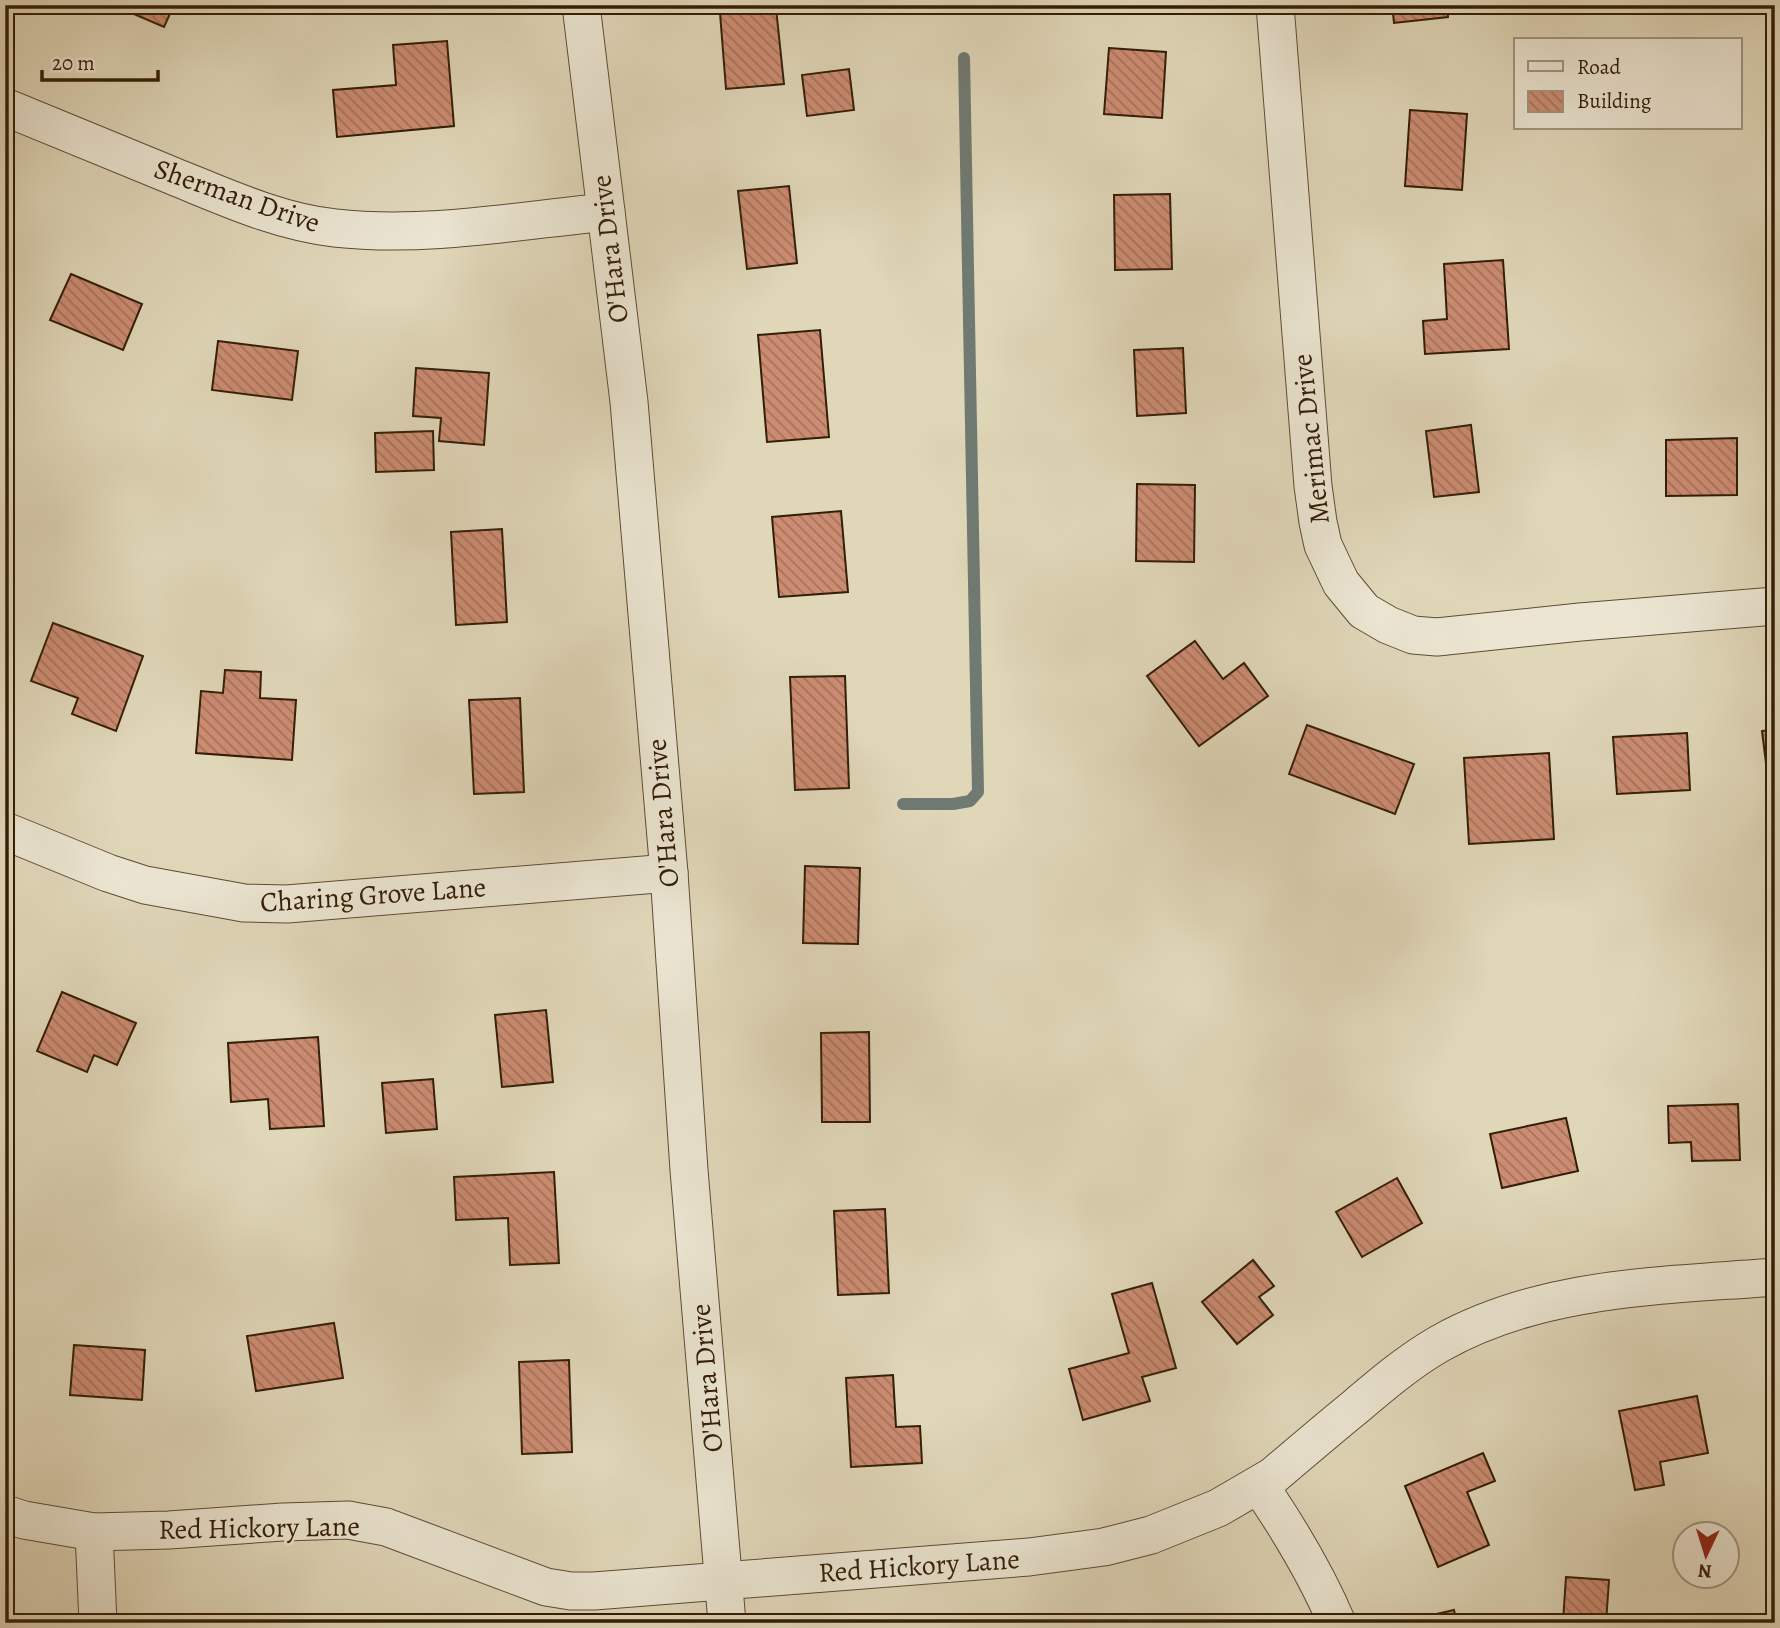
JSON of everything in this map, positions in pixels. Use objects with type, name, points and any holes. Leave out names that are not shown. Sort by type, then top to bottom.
[{"type":"street","name":"O'Hara Drive","points":[[581,5],[629,402],[669,873],[689,1170],[727,1623]]},
{"type":"street","name":"Merimac Drive","points":[[1275,5],[1318,522],[1323,545],[1341,583],[1364,611],[1413,635],[1437,637],[1580,621],[1775,606]]},
{"type":"street","name":"Sherman Drive","points":[[5,107],[225,198],[283,217],[332,228],[382,232],[449,229],[606,212]]},
{"type":"street","name":"Charing Grove Lane","points":[[5,831],[108,873],[145,885],[244,903],[287,904],[669,873]]},
{"type":"street","name":"Red Hickory Lane","points":[[5,1514],[24,1520],[94,1532],[348,1520],[386,1527],[546,1587],[571,1591],[1029,1557],[1104,1547],[1151,1535],[1218,1508],[1259,1485],[1396,1373],[1440,1344],[1478,1326],[1561,1299],[1612,1291],[1775,1277]]},
{"type":"street","points":[[1259,1485],[1291,1532],[1324,1592],[1337,1623]]},
{"type":"street","points":[[94,1532],[97,1623]]},
{"type":"building","points":[[113,5],[174,5],[164,27]]},
{"type":"building","points":[[1392,5],[1447,5],[1448,17],[1394,23]]},
{"type":"building","points":[[776,8],[784,84],[726,89],[720,13]]},
{"type":"building","points":[[447,41],[454,126],[337,137],[333,90],[396,85],[393,45]]},
{"type":"building","points":[[1109,48],[1166,52],[1162,118],[1104,114]]},
{"type":"building","points":[[849,69],[854,110],[807,116],[802,75]]},
{"type":"building","points":[[1410,110],[1467,114],[1462,190],[1405,186]]},
{"type":"building","points":[[789,186],[797,263],[747,269],[738,191]]},
{"type":"building","points":[[1170,194],[1172,269],[1115,270],[1114,195]]},
{"type":"building","points":[[1503,260],[1509,349],[1425,354],[1423,321],[1447,319],[1444,264]]},
{"type":"building","points":[[71,274],[142,304],[123,350],[50,320]]},
{"type":"building","points":[[820,330],[829,437],[767,442],[758,335]]},
{"type":"building","points":[[218,341],[298,351],[292,400],[212,390]]},
{"type":"building","points":[[1183,348],[1186,413],[1137,416],[1134,350]]},
{"type":"building","points":[[416,368],[489,373],[484,445],[439,441],[441,418],[413,416]]},
{"type":"building","points":[[1471,425],[1479,492],[1434,497],[1426,431]]},
{"type":"building","points":[[433,431],[434,470],[376,472],[375,433]]},
{"type":"building","points":[[1737,438],[1737,495],[1666,496],[1666,440]]},
{"type":"building","points":[[1137,484],[1195,485],[1194,562],[1136,561]]},
{"type":"building","points":[[841,511],[848,592],[779,597],[772,517]]},
{"type":"building","points":[[502,529],[507,622],[456,625],[451,532]]},
{"type":"building","points":[[53,623],[143,656],[116,731],[72,714],[78,698],[31,681]]},
{"type":"building","points":[[1195,641],[1223,679],[1244,663],[1268,696],[1199,746],[1147,676]]},
{"type":"building","points":[[225,670],[261,672],[260,698],[296,700],[292,760],[196,753],[201,691],[223,693]]},
{"type":"building","points":[[845,676],[849,788],[795,790],[790,677]]},
{"type":"building","points":[[520,698],[524,792],[474,794],[469,700]]},
{"type":"building","points":[[1307,725],[1414,764],[1395,814],[1289,774]]},
{"type":"building","points":[[1775,729],[1775,786],[1769,787],[1762,731]]},
{"type":"building","points":[[1687,733],[1690,790],[1617,794],[1613,737]]},
{"type":"building","points":[[1549,753],[1554,839],[1469,844],[1464,758]]},
{"type":"building","points":[[805,866],[860,868],[858,944],[803,943]]},
{"type":"building","points":[[62,992],[136,1023],[117,1065],[94,1055],[87,1072],[37,1051]]},
{"type":"building","points":[[546,1010],[553,1082],[502,1087],[495,1015]]},
{"type":"building","points":[[869,1032],[870,1122],[822,1122],[821,1033]]},
{"type":"building","points":[[318,1037],[324,1126],[270,1129],[268,1099],[231,1102],[228,1043]]},
{"type":"building","points":[[433,1079],[437,1129],[386,1133],[382,1083]]},
{"type":"building","points":[[1738,1104],[1740,1160],[1692,1161],[1691,1142],[1669,1143],[1668,1106]]},
{"type":"building","points":[[1566,1118],[1578,1171],[1502,1188],[1490,1134]]},
{"type":"building","points":[[554,1172],[559,1263],[510,1265],[508,1218],[456,1220],[454,1177]]},
{"type":"building","points":[[1397,1178],[1422,1223],[1362,1257],[1336,1212]]},
{"type":"building","points":[[885,1209],[889,1293],[838,1295],[834,1211]]},
{"type":"building","points":[[1253,1260],[1274,1286],[1259,1297],[1273,1315],[1237,1344],[1202,1302]]},
{"type":"building","points":[[1152,1283],[1176,1368],[1142,1377],[1150,1401],[1083,1420],[1069,1369],[1129,1353],[1112,1294]]},
{"type":"building","points":[[334,1323],[343,1378],[256,1391],[247,1336]]},
{"type":"building","points":[[74,1345],[145,1350],[142,1400],[70,1395]]},
{"type":"building","points":[[569,1360],[572,1452],[522,1454],[519,1362]]},
{"type":"building","points":[[893,1375],[896,1427],[920,1426],[922,1463],[851,1467],[846,1378]]},
{"type":"building","points":[[1697,1396],[1708,1453],[1660,1462],[1664,1485],[1635,1490],[1619,1411]]},
{"type":"building","points":[[1483,1453],[1495,1481],[1467,1492],[1489,1545],[1438,1567],[1405,1486]]},
{"type":"building","points":[[1566,1577],[1609,1580],[1606,1623],[1563,1621]]},
{"type":"building","points":[[1454,1610],[1457,1623],[1406,1623],[1406,1621]]},
{"type":"waterway","points":[[903,804],[953,804],[970,801],[978,792],[964,58]]}]
